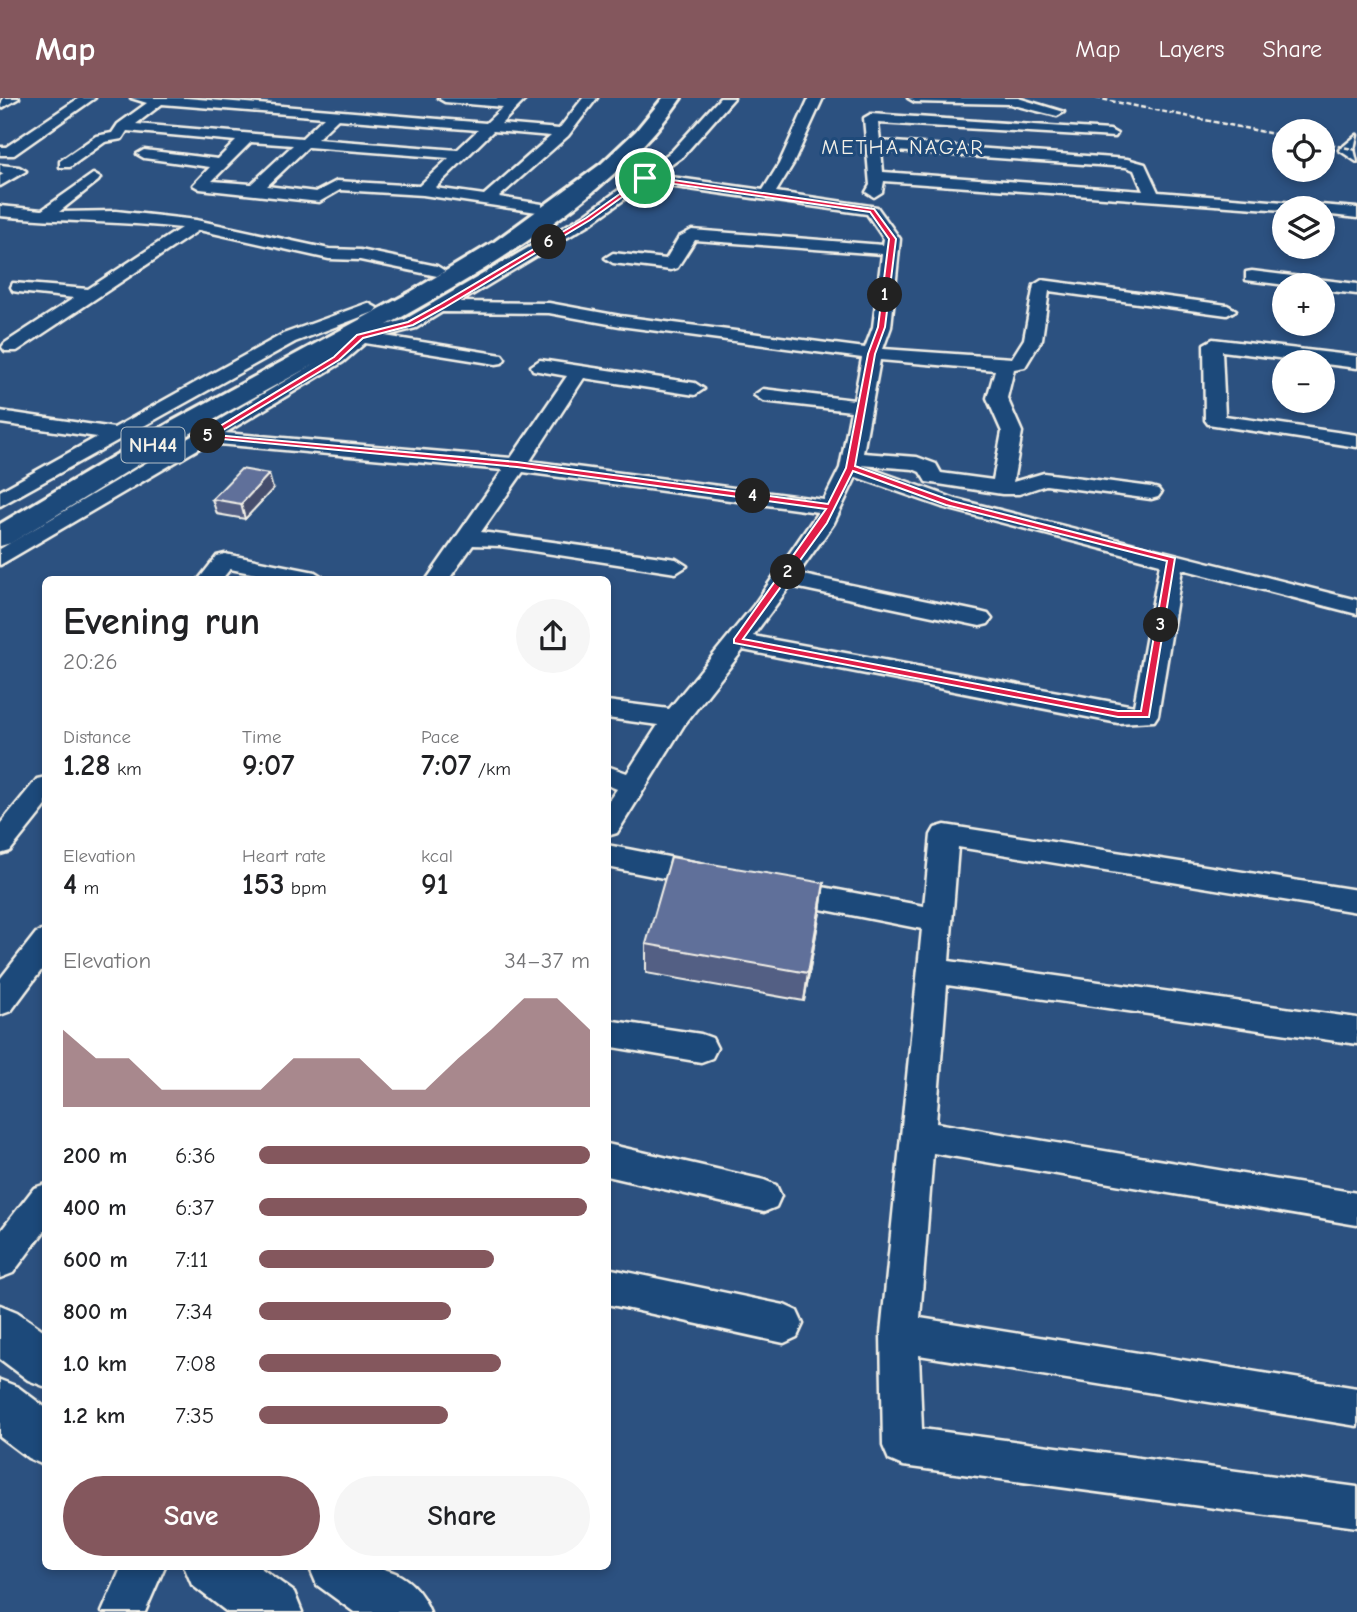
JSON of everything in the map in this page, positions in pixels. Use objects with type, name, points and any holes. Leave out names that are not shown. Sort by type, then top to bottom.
[{"type":"highway","name":"NH44","points":[[374,313],[537,207],[620,138],[654,98]]},
{"type":"highway","name":"NH44","points":[[0,519],[374,313],[457,277],[554,212],[639,140],[672,98]]},
{"type":"highway","name":"NH44","points":[[0,537],[229,400],[299,353]]},
{"type":"main road","points":[[0,1329],[42,1359]]},
{"type":"main road","points":[[0,1405],[42,1437]]},
{"type":"main road","points":[[216,1570],[274,1612]]},
{"type":"main road","points":[[342,1570],[402,1612]]},
{"type":"street","points":[[0,105],[12,98]]},
{"type":"street","points":[[0,151],[9,152],[88,98]]},
{"type":"street","points":[[138,98],[563,134]]},
{"type":"street","points":[[255,189],[347,98]]},
{"type":"street","points":[[445,98],[517,101]]},
{"type":"street","points":[[487,200],[563,134],[590,98]]},
{"type":"street","points":[[360,337],[410,324],[588,219],[677,154],[727,98]]},
{"type":"street","points":[[766,195],[786,164],[816,98]]},
{"type":"street","points":[[915,98],[1010,100],[1057,111]]},
{"type":"street","points":[[65,164],[101,139],[117,136],[123,128],[161,99]]},
{"type":"street","points":[[423,191],[517,101]]},
{"type":"street","points":[[611,820],[675,719],[784,578],[831,507],[851,463],[872,354],[882,327],[892,239],[868,202],[877,185],[872,113],[1110,134]]},
{"type":"street","points":[[123,128],[462,155]]},
{"type":"street","points":[[247,138],[200,184],[318,197],[337,185],[423,191],[537,207]]},
{"type":"street","points":[[1357,139],[1346,150],[1357,158]]},
{"type":"street","points":[[874,145],[1127,163],[1140,167],[1152,195]]},
{"type":"street","points":[[144,154],[221,164]]},
{"type":"street","points":[[0,169],[19,171],[0,182]]},
{"type":"street","points":[[877,176],[1272,205]]},
{"type":"street","points":[[44,216],[93,178]]},
{"type":"street","points":[[645,178],[872,210]]},
{"type":"street","points":[[1335,210],[1357,213]]},
{"type":"street","points":[[0,211],[44,216],[116,216],[195,225],[329,254],[360,255],[438,271]]},
{"type":"street","points":[[11,347],[195,225]]},
{"type":"street","points":[[613,258],[671,265],[685,240],[692,235],[891,250]]},
{"type":"street","points":[[1252,276],[1357,289]]},
{"type":"street","points":[[442,307],[550,308],[620,321],[872,354],[1006,365],[1019,363],[1033,339],[1042,285],[1227,310]]},
{"type":"street","points":[[19,287],[88,294]]},
{"type":"street","points":[[0,558],[337,358],[360,337],[374,313]]},
{"type":"street","points":[[0,500],[289,338],[374,313]]},
{"type":"street","points":[[360,337],[496,359]]},
{"type":"street","points":[[1357,362],[1213,344],[1215,420],[1357,441]]},
{"type":"street","points":[[1002,488],[1012,432],[998,398],[1006,365]]},
{"type":"street","points":[[540,366],[695,389]]},
{"type":"street","points":[[440,576],[578,373]]},
{"type":"street","points":[[763,395],[862,407]]},
{"type":"street","points":[[0,417],[114,434]]},
{"type":"street","points":[[206,437],[517,465],[831,507]]},
{"type":"street","points":[[851,463],[916,463],[929,468],[933,478],[1002,488],[1019,488],[1044,479],[1151,493]]},
{"type":"street","points":[[851,463],[949,503],[1357,607]]},
{"type":"street","points":[[466,538],[500,539],[676,566]]},
{"type":"street","points":[[737,641],[1118,714],[1145,715],[1172,560]]},
{"type":"street","points":[[212,576],[225,561],[300,576]]},
{"type":"street","points":[[784,578],[980,620]]},
{"type":"street","points":[[611,710],[675,719]]},
{"type":"street","points":[[611,777],[633,785]]},
{"type":"street","points":[[0,844],[42,791]]},
{"type":"street","points":[[1357,901],[945,835],[900,1333],[903,1446],[1357,1507]]},
{"type":"street","points":[[611,857],[937,920]]},
{"type":"street","points":[[0,1002],[42,946]]},
{"type":"street","points":[[933,971],[1357,1031]]},
{"type":"street","points":[[611,1034],[702,1048]]},
{"type":"street","points":[[918,1135],[1357,1209]]},
{"type":"street","points":[[611,1161],[764,1196]]},
{"type":"street","points":[[0,1261],[42,1205]]},
{"type":"street","points":[[611,1287],[784,1324]]},
{"type":"street","points":[[900,1333],[1357,1407]]},
{"type":"street","points":[[123,1612],[142,1570]]},
{"type":"building","points":[[241,469],[269,474],[241,504],[212,499]]},
{"type":"building","points":[[671,857],[824,883],[808,973],[646,944]]},
{"type":"railway","points":[[1096,98],[1272,134]]},
{"type":"railway","points":[[1335,145],[1357,150]]},
{"type":"district","name":"METHA NAGAR","points":[[903,147]]},
{"type":"route","points":[[645,178],[588,219],[442,307],[410,324],[360,337],[337,358],[206,437],[517,465],[831,507],[850,468],[949,503],[1172,560],[1145,715],[1118,714],[737,641],[823,523],[831,507],[850,468],[872,354],[882,327],[892,239],[872,210],[645,178]]}]
